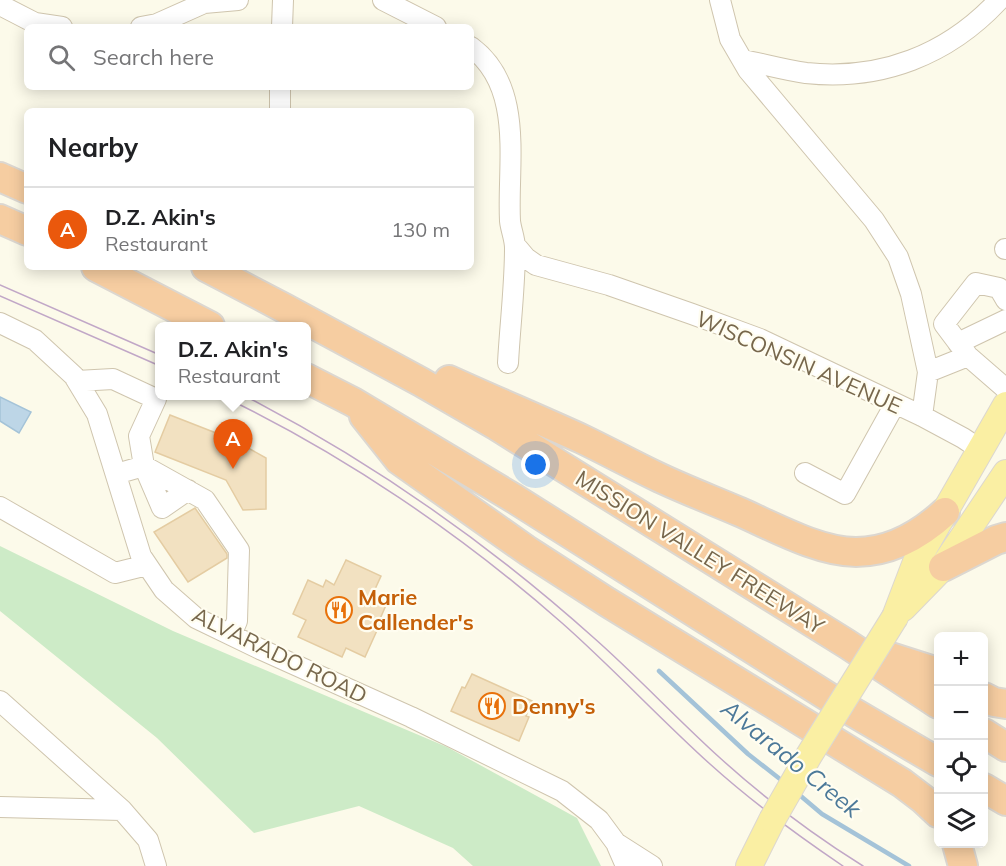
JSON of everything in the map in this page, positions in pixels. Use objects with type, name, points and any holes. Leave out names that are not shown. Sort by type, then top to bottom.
[{"type":"highway","points":[[0,177],[24,188]]},
{"type":"highway","points":[[0,219],[24,230]]},
{"type":"highway","points":[[102,270],[200,322]]},
{"type":"highway","name":"MISSION VALLEY FREEWAY","points":[[212,270],[310,322]]},
{"type":"highway","points":[[284,308],[584,440],[657,477],[832,550],[875,551],[896,545],[936,521],[945,512]]},
{"type":"highway","name":"MISSION VALLEY FREEWAY","points":[[311,323],[421,382],[487,421],[847,644],[934,701]]},
{"type":"highway","points":[[311,381],[353,402],[514,499],[846,708],[934,759]]},
{"type":"highway","points":[[353,402],[399,460],[528,551],[902,783],[934,809]]},
{"type":"highway","points":[[943,567],[1006,537]]},
{"type":"highway","points":[[847,644],[934,672]]},
{"type":"highway","points":[[988,699],[1006,704]]},
{"type":"highway","points":[[988,736],[1006,747]]},
{"type":"highway","points":[[988,790],[1006,801]]},
{"type":"highway","points":[[958,848],[963,866]]},
{"type":"main road","points":[[748,866],[808,757],[895,617],[916,562],[1006,405]]},
{"type":"main road","points":[[895,617],[943,567],[1006,471],[981,450]]},
{"type":"street","points":[[157,24],[204,3],[238,0]]},
{"type":"street","points":[[282,24],[283,0]]},
{"type":"street","points":[[383,0],[430,24]]},
{"type":"street","points":[[720,0],[730,39],[748,70],[874,220],[898,257],[911,294],[928,372],[922,416]]},
{"type":"street","points":[[743,60],[806,73],[866,72],[895,66],[914,60],[952,41],[978,22],[999,0]]},
{"type":"street","points":[[0,5],[35,22],[46,24]]},
{"type":"street","points":[[474,50],[492,70],[507,109],[510,139],[510,222],[515,245],[508,363]]},
{"type":"street","points":[[280,90],[280,108]]},
{"type":"street","name":"WISCONSIN AVENUE","points":[[515,245],[526,258],[536,265],[609,285],[760,339],[922,416],[981,450]]},
{"type":"street","points":[[1006,300],[999,288],[976,283],[944,324],[963,350],[1006,389]]},
{"type":"street","points":[[928,372],[1006,320]]},
{"type":"street","name":"ALVARADO ROAD","points":[[0,323],[35,340],[74,376],[97,414],[141,556],[164,590],[196,618],[411,717],[562,791],[599,820],[616,843],[626,866]]},
{"type":"street","points":[[77,381],[113,379],[155,399]]},
{"type":"street","points":[[156,400],[139,436],[144,466],[162,508],[188,490]]},
{"type":"street","points":[[805,473],[845,494],[895,405]]},
{"type":"street","points":[[116,474],[144,466],[205,500],[239,550],[237,621],[231,635]]},
{"type":"street","points":[[0,507],[115,573],[147,565]]},
{"type":"street","points":[[0,701],[122,810],[148,840],[156,866]]},
{"type":"street","points":[[0,807],[122,810]]},
{"type":"street","name":"ALVARADO ROAD","points":[[616,843],[652,866]]},
{"type":"green space","points":[[0,546],[173,631],[447,747],[577,818],[601,866],[473,866],[453,848],[359,806],[254,833],[157,738],[0,611]]},
{"type":"water","points":[[0,397],[31,412],[19,433],[0,421]]},
{"type":"building","points":[[170,415],[234,440],[266,458],[266,509],[243,510],[226,480],[155,452]]},
{"type":"building","points":[[195,508],[227,554],[227,558],[188,582],[154,532]]},
{"type":"building","name":"Marie Callender's","points":[[346,560],[381,576],[371,598],[386,605],[365,657],[346,648],[342,657],[298,637],[306,620],[293,614],[308,580],[323,587],[326,580],[334,585]]},
{"type":"building","name":"Denny's","points":[[472,674],[532,701],[526,716],[529,717],[519,741],[451,711],[462,687],[465,688]]},
{"type":"waterway","name":"Alvarado Creek","points":[[659,671],[748,754],[785,783]]},
{"type":"waterway","name":"Alvarado Creek","points":[[796,792],[822,814],[909,866]]},
{"type":"tram line","points":[[0,285],[155,353]]},
{"type":"tram line","points":[[0,296],[155,364]]},
{"type":"tram line","points":[[230,400],[312,443],[356,470],[442,527],[483,558],[581,640],[726,778],[843,866]]},
{"type":"tram line","points":[[253,400],[383,476],[512,569],[594,638],[753,787],[825,841],[863,866]]},
{"type":"place","name":"D.Z. Akin's","points":[[233,469]]},
{"type":"place","name":"Marie Callender's","points":[[339,610]]},
{"type":"place","name":"Denny's","points":[[492,706]]}]
